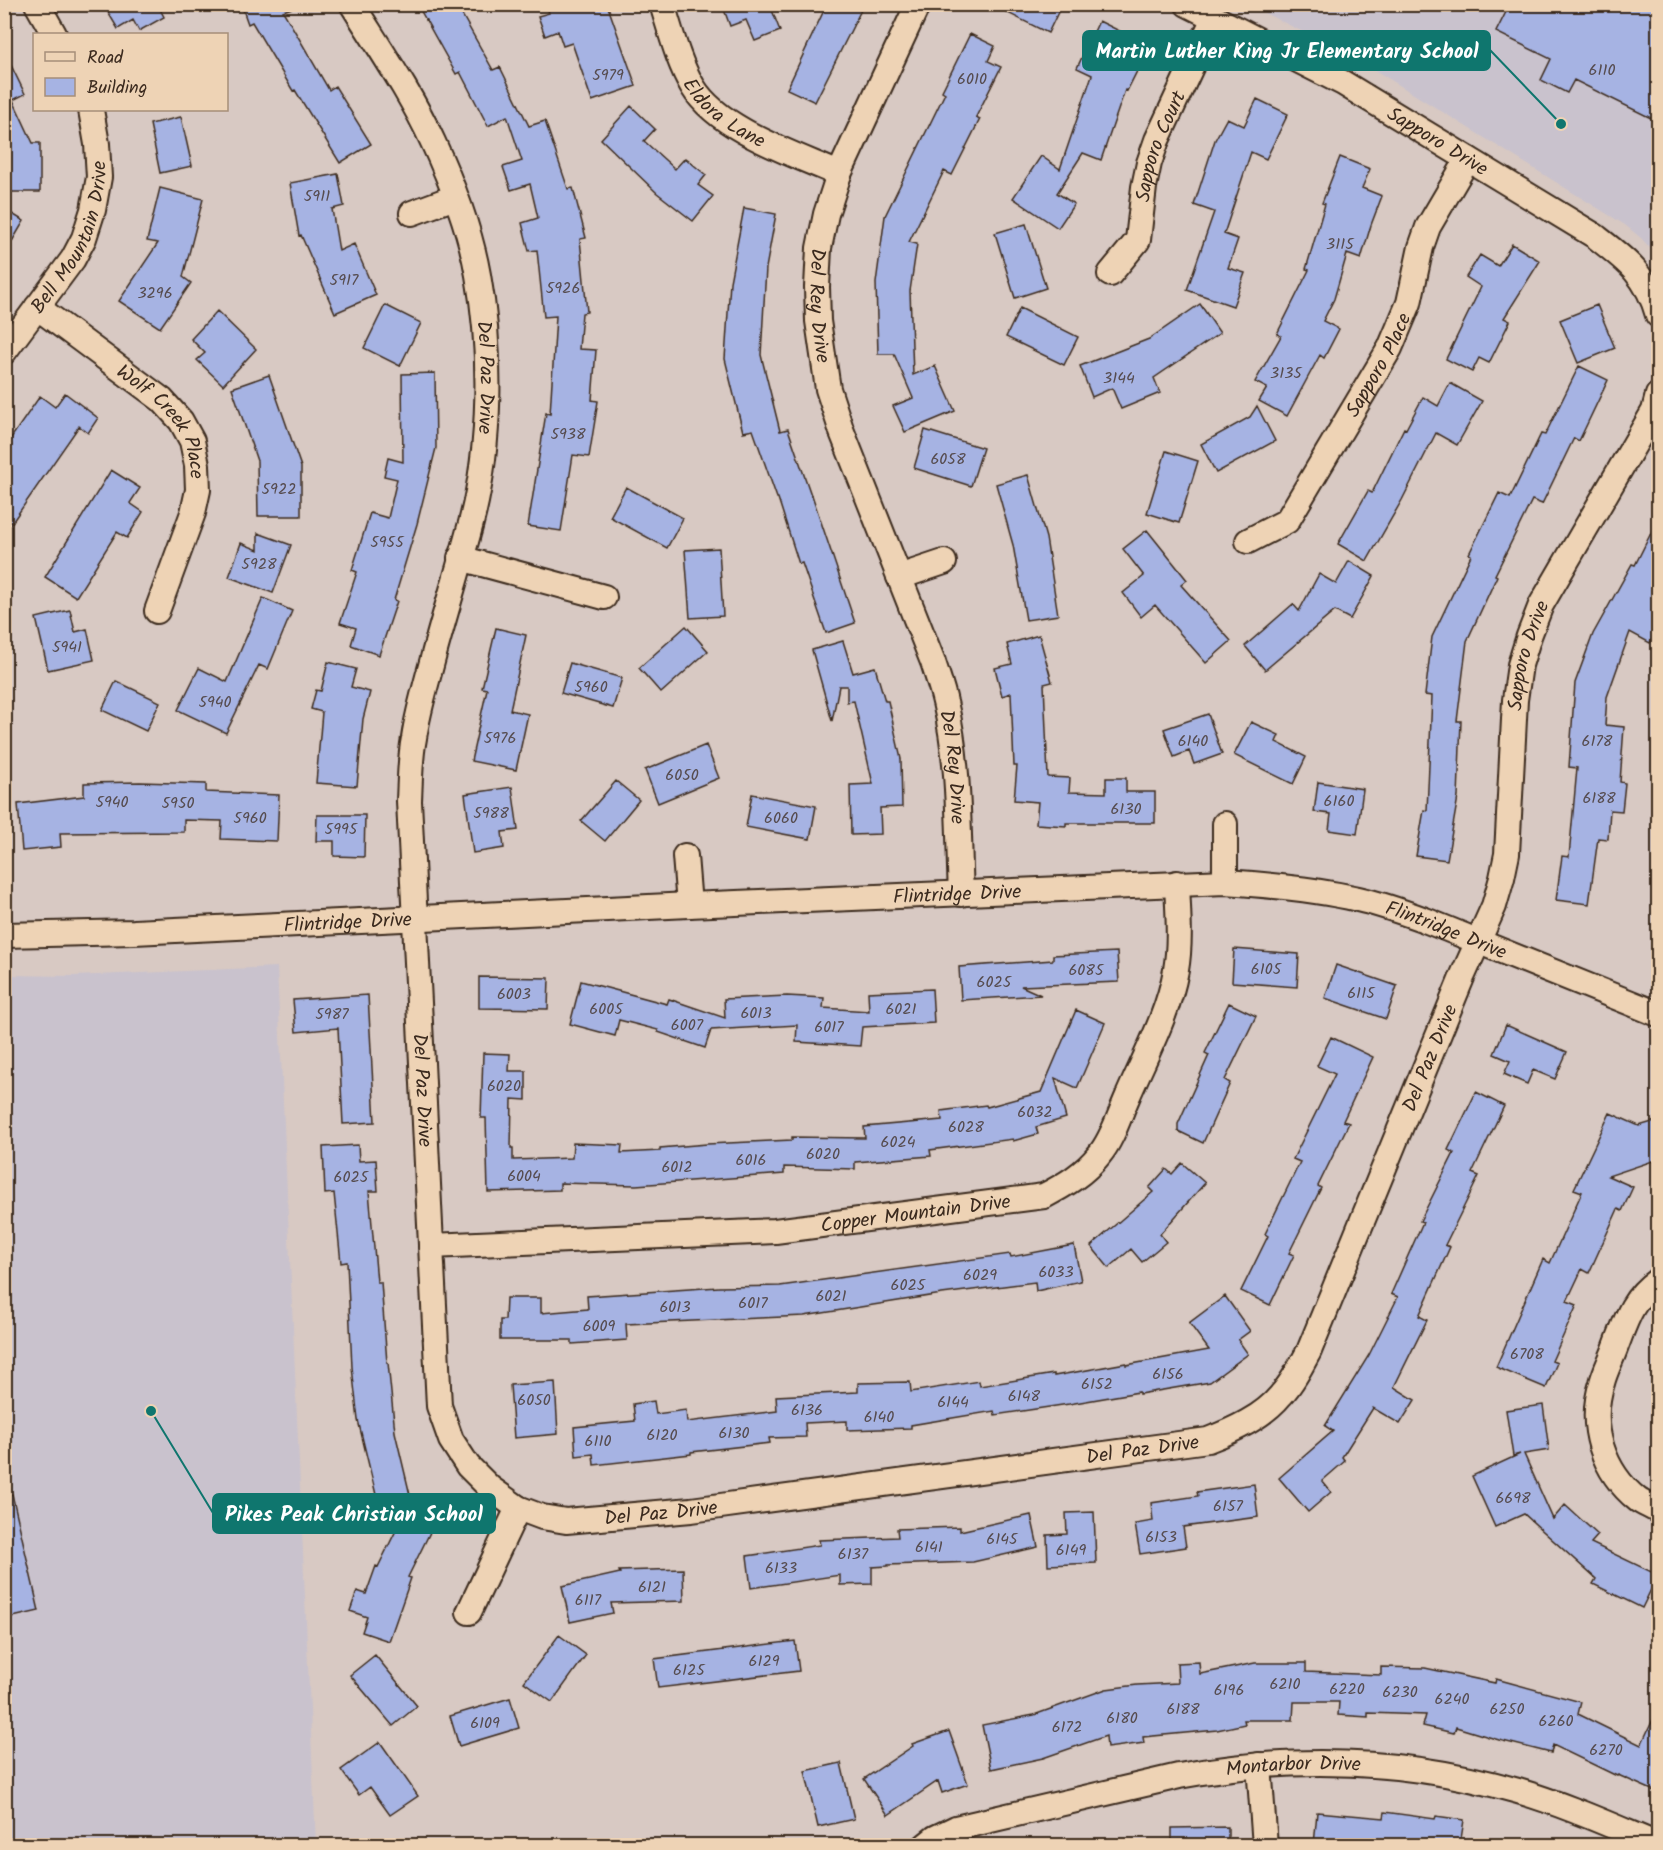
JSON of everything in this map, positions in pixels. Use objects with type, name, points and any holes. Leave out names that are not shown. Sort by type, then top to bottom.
[{"type":"street","points":[[37,4],[53,33]]},
{"type":"street","name":"Del Paz Drive","points":[[352,4],[433,141],[468,235],[478,273],[483,313],[487,357],[485,441],[471,521],[413,739],[409,801],[439,1406],[451,1440],[468,1466],[490,1488],[518,1508],[566,1521],[691,1510],[1208,1440],[1233,1431],[1280,1397],[1296,1375],[1309,1351],[1478,941]]},
{"type":"street","name":"Eldora Lane","points":[[662,4],[684,67],[694,88],[708,105],[724,119],[745,132],[838,174]]},
{"type":"street","name":"Del Rey Drive","points":[[918,4],[838,174],[819,248],[818,321],[828,389],[842,432],[933,662],[945,700],[955,767],[961,894]]},
{"type":"street","name":"Sapporo Drive","points":[[1187,4],[1343,83],[1586,231],[1623,257],[1644,280],[1659,315]]},
{"type":"street","name":"Sapporo Court","points":[[1110,274],[1138,240],[1149,163],[1157,140],[1214,18]]},
{"type":"street","name":"Bell Mountain Drive","points":[[4,352],[73,259],[84,238],[93,210],[99,177],[97,144],[91,111]]},
{"type":"street","name":"Sapporo Place","points":[[1248,542],[1287,521],[1390,348],[1409,303],[1421,247],[1428,227],[1468,159]]},
{"type":"street","points":[[412,213],[455,197]]},
{"type":"street","name":"Wolf Creek Place","points":[[37,307],[162,400],[181,421],[192,441],[198,474],[198,490],[193,513],[157,611]]},
{"type":"street","name":"Sapporo Drive","points":[[1478,941],[1494,906],[1507,854],[1515,700],[1520,665],[1529,636],[1541,605],[1654,411],[1659,395]]},
{"type":"street","points":[[460,558],[604,597]]},
{"type":"street","points":[[899,577],[944,562]]},
{"type":"street","points":[[1225,824],[1226,882]]},
{"type":"street","points":[[685,856],[689,905]]},
{"type":"street","name":"Flintridge Drive","points":[[4,935],[134,932],[1226,882],[1269,885],[1357,898],[1425,920],[1659,1014]]},
{"type":"street","name":"Copper Mountain Drive","points":[[431,1246],[776,1231],[1044,1196],[1084,1171],[1100,1154],[1168,1005],[1178,953],[1177,883]]},
{"type":"street","points":[[1659,1280],[1647,1287],[1631,1308],[1601,1385],[1597,1409],[1597,1434],[1606,1460],[1618,1480],[1639,1500],[1659,1510]]},
{"type":"street","points":[[469,1612],[518,1508]]},
{"type":"street","name":"Montarbor Drive","points":[[925,1845],[956,1828],[1179,1776],[1214,1769],[1259,1765],[1339,1762],[1443,1773],[1519,1792],[1659,1845]]},
{"type":"street","points":[[1259,1765],[1265,1845]]},
{"type":"shaded area","points":[[1248,5],[1658,5],[1658,257],[1641,238],[1625,225],[1378,72],[1342,51]]},
{"type":"shaded area","points":[[277,967],[316,1845],[5,1846],[5,975],[74,976]]},
{"type":"building","points":[[103,4],[159,4],[164,17],[139,31],[133,20],[118,29]]},
{"type":"building","points":[[241,4],[294,4],[295,7],[283,11],[329,90],[335,86],[371,144],[340,163],[252,22],[248,24]]},
{"type":"building","points":[[417,4],[456,4],[493,70],[500,67],[529,126],[545,121],[568,189],[573,188],[586,238],[580,239],[587,312],[582,313],[579,349],[596,350],[592,400],[598,401],[589,457],[573,455],[561,531],[528,526],[546,413],[550,414],[556,316],[544,317],[537,250],[529,251],[522,223],[538,218],[530,184],[511,190],[503,167],[522,161],[507,116],[488,126],[460,72],[456,74]]},
{"type":"building","points":[[546,4],[607,4],[636,86],[592,101],[572,43],[563,46],[558,31],[545,36],[538,16],[549,13]]},
{"type":"building","points":[[722,4],[782,4],[783,6],[772,10],[780,31],[755,41],[746,20],[730,26]]},
{"type":"building","points":[[827,4],[864,4],[815,102],[787,89]]},
{"type":"building","points":[[990,4],[1062,4],[1048,33]]},
{"type":"building","points":[[1510,4],[1659,4],[1659,122],[1574,80],[1567,93],[1541,80],[1551,59],[1496,32]]},
{"type":"building","points":[[1099,21],[1132,37],[1121,61],[1138,69],[1127,91],[1125,90],[1101,160],[1083,153],[1057,193],[1074,204],[1058,228],[1013,198],[1041,156],[1060,169],[1092,75],[1077,68]]},
{"type":"building","points":[[970,34],[995,46],[988,61],[1001,67],[976,117],[980,119],[952,175],[944,171],[909,242],[917,244],[910,291],[913,375],[935,366],[955,411],[905,432],[893,406],[913,398],[894,354],[878,354],[876,283],[885,216],[945,93],[942,91]]},
{"type":"building","points":[[4,51],[25,94],[13,100],[33,143],[40,143],[40,192],[6,192]]},
{"type":"building","points":[[1257,99],[1288,114],[1266,159],[1251,152],[1224,234],[1238,239],[1228,268],[1245,273],[1233,306],[1187,290],[1214,212],[1194,205],[1215,140],[1227,118],[1244,126]]},
{"type":"building","points":[[631,106],[655,129],[644,141],[675,169],[685,158],[706,175],[698,185],[713,196],[693,221],[657,193],[601,139]]},
{"type":"building","points":[[181,117],[192,166],[160,173],[150,124]]},
{"type":"building","points":[[1340,157],[1370,169],[1362,188],[1382,196],[1361,259],[1347,254],[1334,299],[1323,321],[1339,329],[1324,358],[1320,355],[1287,416],[1259,401],[1267,388],[1255,382],[1281,336],[1277,334],[1309,270],[1306,269],[1325,204],[1322,203]]},
{"type":"building","points":[[338,174],[344,206],[332,209],[339,251],[354,244],[376,295],[335,313],[301,235],[299,236],[290,183]]},
{"type":"building","points":[[160,188],[203,199],[183,277],[191,283],[160,328],[119,301],[158,243],[147,241]]},
{"type":"building","points":[[744,208],[776,214],[766,268],[761,355],[780,431],[788,429],[855,623],[826,633],[802,563],[799,564],[753,430],[743,432],[725,359],[730,282]]},
{"type":"building","points":[[4,209],[24,221],[4,255]]},
{"type":"building","points":[[1026,224],[1046,288],[1015,298],[995,233]]},
{"type":"building","points":[[1512,244],[1540,261],[1504,318],[1510,321],[1489,363],[1479,358],[1472,372],[1446,359],[1481,287],[1466,277],[1480,255],[1498,266]]},
{"type":"building","points":[[1200,304],[1220,333],[1154,378],[1160,393],[1121,409],[1112,388],[1092,397],[1080,366],[1149,339]]},
{"type":"building","points":[[385,305],[421,323],[400,366],[364,348]]},
{"type":"building","points":[[1597,305],[1615,348],[1578,363],[1560,320]]},
{"type":"building","points":[[1020,308],[1078,337],[1064,365],[1006,337]]},
{"type":"building","points":[[217,311],[256,349],[223,385],[197,360],[205,353],[191,339]]},
{"type":"building","points":[[1579,366],[1608,380],[1579,441],[1574,438],[1542,504],[1532,500],[1495,575],[1497,576],[1467,641],[1457,721],[1461,721],[1458,797],[1447,860],[1416,856],[1424,810],[1427,811],[1432,696],[1425,695],[1432,637],[1499,493],[1510,498],[1541,434],[1545,435]]},
{"type":"building","points":[[435,373],[436,448],[417,524],[394,600],[397,601],[379,655],[351,645],[356,628],[340,623],[357,572],[352,570],[370,513],[388,518],[397,479],[384,476],[388,458],[403,462],[402,374]]},
{"type":"building","points":[[269,375],[301,467],[301,516],[258,516],[257,461],[232,388]]},
{"type":"building","points":[[1450,383],[1482,401],[1457,445],[1436,433],[1402,500],[1367,561],[1338,544],[1368,491],[1372,493],[1404,428],[1406,429],[1423,397],[1438,406]]},
{"type":"building","points":[[65,393],[98,418],[88,433],[79,426],[4,534],[4,448],[40,396],[55,407]]},
{"type":"building","points":[[1257,406],[1275,441],[1216,473],[1201,444],[1250,417]]},
{"type":"building","points":[[925,430],[983,448],[971,486],[914,468]]},
{"type":"building","points":[[1166,451],[1198,461],[1179,523],[1147,513]]},
{"type":"building","points":[[111,470],[140,488],[130,503],[143,512],[127,538],[117,532],[76,597],[45,577]]},
{"type":"building","points":[[1028,475],[1046,538],[1058,615],[1026,620],[1013,545],[996,484]]},
{"type":"building","points":[[626,487],[683,518],[667,548],[610,517]]},
{"type":"building","points":[[1659,517],[1659,627],[1650,643],[1630,632],[1607,697],[1605,725],[1624,727],[1620,782],[1625,783],[1622,811],[1610,810],[1608,839],[1598,838],[1589,904],[1556,900],[1562,856],[1569,857],[1577,768],[1569,767],[1575,683],[1593,634],[1632,564],[1635,565]]},
{"type":"building","points":[[1147,530],[1187,580],[1181,585],[1231,641],[1206,663],[1155,605],[1141,617],[1123,593],[1144,576],[1123,549]]},
{"type":"building","points":[[258,533],[291,545],[273,593],[229,577],[241,543],[258,550]]},
{"type":"building","points":[[719,548],[723,616],[690,618],[685,550]]},
{"type":"building","points":[[1349,561],[1374,576],[1350,619],[1335,611],[1265,670],[1245,646],[1293,604],[1299,611],[1319,574],[1336,584]]},
{"type":"building","points":[[263,598],[292,611],[268,669],[259,665],[226,733],[178,710],[199,668],[227,682]]},
{"type":"building","points":[[70,610],[75,632],[87,629],[94,660],[48,670],[36,618]]},
{"type":"building","points":[[686,626],[708,651],[661,693],[639,668]]},
{"type":"building","points":[[496,628],[526,635],[510,710],[528,714],[516,770],[471,761],[487,689],[482,688]]},
{"type":"building","points":[[1039,635],[1052,682],[1044,684],[1048,777],[1070,778],[1069,792],[1106,793],[1106,778],[1126,778],[1126,792],[1155,792],[1155,823],[1066,823],[1066,826],[1036,824],[1038,802],[1014,800],[1017,766],[1014,766],[1011,693],[1002,696],[995,668],[1012,664],[1007,644]]},
{"type":"building","points":[[843,641],[853,673],[875,667],[885,701],[888,701],[901,759],[902,807],[880,808],[881,834],[851,835],[850,785],[873,784],[854,701],[847,702],[847,686],[839,686],[832,721],[812,650]]},
{"type":"building","points":[[328,662],[356,669],[351,687],[370,692],[363,719],[357,786],[316,783],[322,712],[311,709],[316,690],[321,691]]},
{"type":"building","points":[[570,663],[622,678],[613,708],[561,693]]},
{"type":"building","points":[[116,681],[160,702],[146,731],[102,710]]},
{"type":"building","points":[[1208,714],[1222,754],[1194,764],[1189,751],[1174,757],[1164,729]]},
{"type":"building","points":[[1251,722],[1279,735],[1276,742],[1306,757],[1293,784],[1234,755]]},
{"type":"building","points":[[706,745],[719,778],[658,803],[645,770]]},
{"type":"building","points":[[616,781],[639,800],[605,841],[581,821]]},
{"type":"building","points":[[1318,782],[1363,789],[1357,834],[1329,830],[1331,814],[1314,812]]},
{"type":"building","points":[[84,783],[206,784],[206,792],[279,795],[277,841],[221,839],[222,821],[184,820],[184,832],[60,833],[61,847],[22,851],[18,804],[84,796]]},
{"type":"building","points":[[512,787],[518,830],[502,832],[504,848],[473,853],[465,794]]},
{"type":"building","points":[[752,794],[816,806],[810,839],[746,827]]},
{"type":"building","points":[[317,815],[365,815],[364,857],[334,856],[334,841],[316,841]]},
{"type":"building","points":[[1234,949],[1299,954],[1297,987],[1232,982]]},
{"type":"building","points":[[1117,952],[1119,982],[1021,986],[1041,995],[961,1000],[959,967],[1053,960],[1053,955]]},
{"type":"building","points":[[1336,965],[1397,986],[1386,1019],[1325,998]]},
{"type":"building","points":[[479,977],[549,978],[548,1009],[479,1008]]},
{"type":"building","points":[[581,981],[667,1004],[669,999],[725,1018],[724,999],[787,996],[824,998],[823,1008],[869,1011],[868,992],[932,989],[934,1023],[862,1027],[860,1046],[796,1042],[797,1025],[711,1030],[705,1048],[658,1032],[658,1030],[619,1020],[615,1036],[570,1024]]},
{"type":"building","points":[[368,995],[375,1122],[343,1124],[338,1028],[296,1032],[293,1000]]},
{"type":"building","points":[[1229,1003],[1256,1016],[1225,1080],[1230,1083],[1203,1143],[1178,1131],[1178,1124],[1209,1055],[1205,1053]]},
{"type":"building","points":[[1076,1010],[1105,1023],[1077,1088],[1055,1078],[1066,1118],[1036,1127],[1038,1134],[1013,1141],[1013,1139],[930,1150],[931,1156],[855,1162],[855,1169],[784,1167],[784,1174],[636,1185],[560,1183],[560,1190],[488,1192],[486,1118],[481,1118],[483,1053],[510,1054],[509,1071],[526,1071],[526,1100],[512,1099],[511,1148],[513,1148],[513,1160],[572,1158],[573,1143],[622,1145],[621,1153],[660,1151],[660,1148],[707,1144],[792,1140],[792,1137],[865,1138],[864,1127],[942,1120],[941,1111],[986,1105],[987,1107],[1041,1092]]},
{"type":"building","points":[[1506,1025],[1567,1052],[1555,1079],[1533,1070],[1527,1084],[1504,1074],[1510,1061],[1494,1054]]},
{"type":"building","points":[[1331,1037],[1373,1057],[1343,1121],[1349,1123],[1318,1186],[1321,1188],[1289,1253],[1294,1255],[1270,1305],[1241,1291],[1268,1236],[1265,1234],[1300,1162],[1293,1159],[1335,1074],[1317,1066]]},
{"type":"building","points":[[1476,1092],[1504,1106],[1472,1173],[1479,1176],[1445,1245],[1450,1247],[1419,1316],[1427,1320],[1394,1387],[1415,1400],[1400,1424],[1373,1408],[1342,1457],[1345,1461],[1322,1481],[1331,1492],[1308,1512],[1279,1478],[1333,1431],[1325,1426],[1369,1355],[1398,1297],[1391,1294],[1423,1222],[1420,1221],[1454,1153],[1448,1150]]},
{"type":"building","points":[[1610,1113],[1639,1126],[1659,1120],[1659,1159],[1608,1176],[1633,1187],[1622,1211],[1618,1209],[1589,1273],[1582,1269],[1567,1301],[1577,1305],[1552,1361],[1557,1363],[1546,1388],[1496,1367],[1543,1259],[1550,1263],[1582,1192],[1574,1189]]},
{"type":"building","points":[[358,1145],[359,1161],[376,1160],[378,1191],[369,1191],[377,1282],[381,1282],[395,1432],[410,1495],[378,1503],[358,1420],[352,1367],[347,1262],[341,1263],[334,1193],[325,1194],[323,1147]]},
{"type":"building","points":[[1182,1163],[1205,1183],[1160,1234],[1166,1242],[1142,1262],[1131,1249],[1109,1268],[1091,1246],[1153,1192],[1149,1188],[1166,1169],[1172,1174]]},
{"type":"building","points":[[1074,1245],[1081,1281],[1036,1291],[1035,1282],[804,1316],[626,1324],[627,1340],[572,1344],[572,1340],[500,1340],[500,1320],[505,1320],[506,1298],[541,1298],[541,1313],[588,1309],[587,1296],[719,1287],[780,1286],[1010,1254],[1011,1257]]},
{"type":"building","points":[[1225,1296],[1250,1331],[1238,1340],[1248,1354],[1210,1382],[995,1415],[994,1411],[911,1425],[911,1428],[847,1430],[847,1421],[805,1423],[806,1437],[769,1438],[770,1443],[691,1452],[691,1454],[594,1465],[593,1454],[576,1456],[574,1427],[635,1421],[633,1404],[654,1401],[656,1414],[686,1410],[687,1422],[777,1411],[776,1396],[858,1392],[858,1383],[910,1382],[911,1392],[979,1381],[980,1386],[1126,1363],[1126,1365],[1209,1350],[1189,1323]]},
{"type":"building","points":[[555,1382],[558,1434],[514,1438],[510,1385]]},
{"type":"building","points":[[1543,1405],[1549,1450],[1524,1454],[1553,1519],[1565,1505],[1598,1535],[1591,1543],[1658,1575],[1642,1608],[1593,1584],[1596,1579],[1524,1514],[1495,1527],[1472,1476],[1520,1454],[1513,1456],[1506,1410]]},
{"type":"building","points":[[1254,1484],[1258,1517],[1183,1527],[1186,1547],[1140,1554],[1135,1524],[1153,1521],[1151,1503],[1198,1496],[1197,1492]]},
{"type":"building","points":[[12,1494],[39,1611],[4,1619],[4,1495]]},
{"type":"building","points":[[412,1498],[440,1512],[408,1577],[411,1578],[389,1641],[362,1632],[367,1617],[350,1611],[357,1591],[366,1594],[376,1566],[378,1567]]},
{"type":"building","points":[[1094,1512],[1096,1563],[1048,1565],[1047,1535],[1067,1534],[1066,1513]]},
{"type":"building","points":[[1031,1515],[1038,1547],[973,1562],[872,1567],[872,1584],[840,1585],[840,1575],[751,1588],[747,1556],[820,1545],[819,1540],[898,1537],[897,1529],[960,1527],[960,1531]]},
{"type":"building","points":[[683,1569],[684,1601],[611,1603],[613,1613],[570,1622],[562,1586],[620,1573],[619,1571]]},
{"type":"building","points":[[559,1635],[586,1655],[552,1702],[524,1682]]},
{"type":"building","points":[[795,1641],[799,1671],[658,1688],[654,1659]]},
{"type":"building","points":[[375,1655],[417,1706],[393,1726],[350,1675]]},
{"type":"building","points":[[1199,1662],[1200,1674],[1255,1663],[1306,1663],[1306,1672],[1381,1675],[1381,1667],[1425,1668],[1495,1683],[1496,1679],[1581,1702],[1578,1714],[1641,1745],[1659,1707],[1659,1793],[1617,1776],[1553,1745],[1551,1753],[1456,1727],[1454,1733],[1423,1726],[1426,1715],[1368,1713],[1368,1717],[1338,1715],[1339,1702],[1294,1702],[1293,1720],[1244,1720],[1245,1724],[1217,1730],[1143,1737],[1144,1743],[1107,1748],[1106,1736],[1043,1758],[991,1769],[982,1725],[1034,1715],[1106,1689],[1178,1683],[1177,1663]]},
{"type":"building","points":[[510,1698],[519,1728],[459,1746],[450,1716]]},
{"type":"building","points":[[949,1731],[968,1784],[942,1793],[938,1781],[888,1815],[864,1779],[913,1746],[912,1744]]},
{"type":"building","points":[[380,1742],[418,1796],[390,1815],[370,1787],[359,1795],[341,1770]]},
{"type":"building","points":[[841,1763],[854,1819],[818,1827],[805,1771]]},
{"type":"building","points":[[1317,1812],[1384,1818],[1385,1812],[1435,1819],[1436,1816],[1464,1820],[1460,1845],[1314,1845]]},
{"type":"building","points":[[1228,1827],[1228,1845],[1172,1845],[1172,1828]]},
{"type":"place","name":"Martin Luther King Jr Elementary School","points":[[1561,124]]},
{"type":"place","name":"Pikes Peak Christian School","points":[[151,1411]]}]
